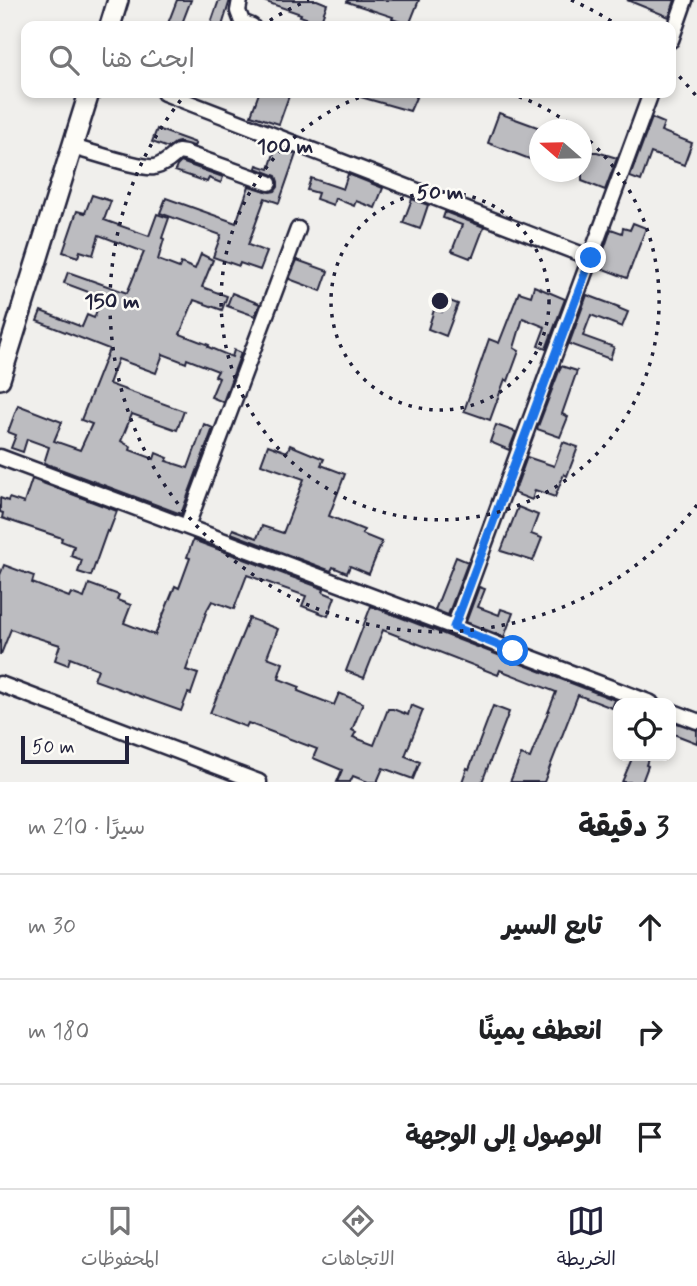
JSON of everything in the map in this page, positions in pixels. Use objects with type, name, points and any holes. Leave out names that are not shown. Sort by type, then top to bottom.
[{"type":"main road","points":[[112,21],[118,0]]},
{"type":"main road","points":[[0,379],[87,98]]},
{"type":"street","points":[[240,0],[238,11],[242,21]]},
{"type":"street","points":[[676,26],[685,0]]},
{"type":"street","points":[[177,98],[591,258]]},
{"type":"street","points":[[454,627],[649,98]]},
{"type":"street","points":[[72,147],[153,167],[165,163],[178,152],[185,153],[269,183]]},
{"type":"street","points":[[187,526],[298,229]]},
{"type":"street","points":[[0,457],[638,698]]},
{"type":"street","points":[[0,684],[259,782]]},
{"type":"street","points":[[676,713],[697,721]]},
{"type":"building","points":[[177,0],[191,0],[183,21],[169,21]]},
{"type":"building","points":[[219,0],[230,0],[224,21],[212,21]]},
{"type":"building","points":[[317,0],[327,4],[321,21],[314,21],[266,2]]},
{"type":"building","points":[[419,0],[411,21],[398,21],[392,19],[393,17],[347,2]]},
{"type":"building","points":[[627,0],[675,0],[669,17]]},
{"type":"building","points":[[257,98],[288,98],[279,124],[251,115]]},
{"type":"building","points":[[364,98],[416,98],[410,111]]},
{"type":"building","points":[[499,113],[529,124],[529,159],[488,143]]},
{"type":"building","points":[[652,118],[664,123],[661,131],[692,143],[684,165],[651,153],[641,181],[630,177]]},
{"type":"building","points":[[157,129],[196,143],[194,146],[179,142],[168,148],[152,142]]},
{"type":"building","points":[[276,147],[296,154],[279,203],[265,198],[248,245],[267,252],[260,270],[213,257],[221,235],[160,213],[166,198],[236,223],[249,186],[270,192],[278,187],[276,176],[256,168],[257,165],[269,169]]},
{"type":"building","points":[[592,152],[617,158],[605,190],[585,182],[592,182]]},
{"type":"building","points":[[181,162],[223,177],[221,183],[209,178],[207,182],[175,171]]},
{"type":"building","points":[[348,174],[383,188],[375,208],[356,201],[354,206],[335,198],[333,205],[316,199],[318,193],[307,190],[311,178],[343,189]]},
{"type":"building","points":[[92,195],[111,201],[104,220],[149,236],[157,214],[169,218],[158,260],[179,268],[181,263],[195,269],[201,254],[213,260],[202,287],[227,296],[222,310],[194,300],[180,334],[232,357],[234,350],[241,353],[223,402],[211,397],[219,378],[215,376],[218,371],[187,359],[186,363],[163,354],[156,373],[118,359],[109,384],[184,411],[177,430],[132,414],[121,441],[131,447],[130,450],[154,459],[156,453],[168,458],[166,461],[188,468],[204,424],[213,428],[181,514],[44,463],[49,447],[27,439],[23,452],[11,448],[16,435],[8,432],[18,405],[62,422],[54,441],[80,450],[92,424],[81,420],[109,349],[37,321],[41,311],[82,327],[87,315],[94,318],[102,297],[64,283],[68,272],[127,293],[144,252],[99,235],[93,255],[80,251],[78,257],[63,252],[77,211],[85,213]]},
{"type":"building","points":[[412,199],[428,205],[420,229],[403,223]]},
{"type":"building","points":[[445,212],[484,227],[470,258],[452,251],[462,225],[443,218]]},
{"type":"building","points":[[633,223],[646,228],[627,278],[598,267],[611,229],[622,233],[623,228],[630,230]]},
{"type":"building","points":[[297,260],[328,271],[321,291],[289,279]]},
{"type":"building","points":[[534,286],[565,299],[546,349],[538,346],[545,327],[523,318],[514,348],[519,351],[490,420],[464,411],[489,339],[499,343],[519,292],[531,296]]},
{"type":"building","points":[[232,293],[260,304],[255,316],[227,306]]},
{"type":"building","points":[[587,295],[628,312],[622,327],[591,315],[583,336],[614,347],[610,359],[569,344]]},
{"type":"building","points":[[447,300],[458,304],[446,336],[428,329],[434,310],[442,312]]},
{"type":"building","points":[[561,366],[577,371],[562,414],[568,417],[560,437],[537,429]]},
{"type":"building","points":[[496,425],[516,432],[509,450],[490,442]]},
{"type":"building","points":[[563,442],[578,447],[567,476],[564,474],[555,497],[535,490],[532,500],[514,493],[527,457],[554,466]]},
{"type":"building","points":[[268,445],[287,452],[290,445],[324,459],[321,465],[345,474],[329,516],[364,530],[362,534],[382,542],[369,574],[350,566],[347,573],[333,567],[331,571],[231,533],[233,529],[257,538],[262,526],[283,533],[304,479],[261,464]]},
{"type":"building","points":[[32,479],[117,511],[91,576],[78,572],[82,560],[71,556],[74,546],[61,541],[62,538],[2,518],[0,498],[24,503]]},
{"type":"building","points":[[518,507],[538,515],[531,534],[542,538],[533,561],[501,551]]},
{"type":"building","points":[[193,540],[324,589],[323,592],[335,597],[328,616],[302,606],[306,596],[247,575],[234,609],[212,601],[207,610],[186,670],[198,674],[181,711],[94,680],[98,669],[70,658],[68,665],[55,660],[60,645],[11,629],[0,654],[0,575],[4,565],[34,576],[32,583],[69,597],[71,593],[84,598],[89,584],[119,595],[117,600],[131,605],[124,623],[155,635],[175,586],[179,588],[190,558],[187,557]]},
{"type":"building","points":[[456,557],[468,562],[448,615],[435,610]]},
{"type":"building","points":[[479,587],[485,589],[478,607],[499,615],[501,609],[513,613],[504,637],[466,622]]},
{"type":"building","points":[[371,606],[613,699],[613,705],[612,708],[578,695],[544,782],[510,782],[521,755],[530,758],[556,692],[500,670],[498,675],[383,630],[364,678],[346,671]]},
{"type":"building","points":[[249,618],[278,629],[267,657],[283,663],[279,679],[300,687],[298,691],[334,705],[339,693],[363,703],[352,730],[356,732],[353,737],[374,745],[388,709],[408,715],[411,705],[423,710],[405,756],[420,762],[413,779],[383,768],[377,782],[368,782],[353,776],[350,782],[337,782],[342,770],[313,758],[317,749],[248,723],[246,727],[210,713]]},
{"type":"building","points":[[493,706],[509,712],[482,782],[462,782],[467,768],[469,769]]},
{"type":"building","points":[[676,723],[697,730],[697,743],[676,735]]},
{"type":"building","points":[[631,761],[647,761],[642,782],[622,782]]},
{"type":"route","points":[[513,651],[454,627],[591,258]]}]
